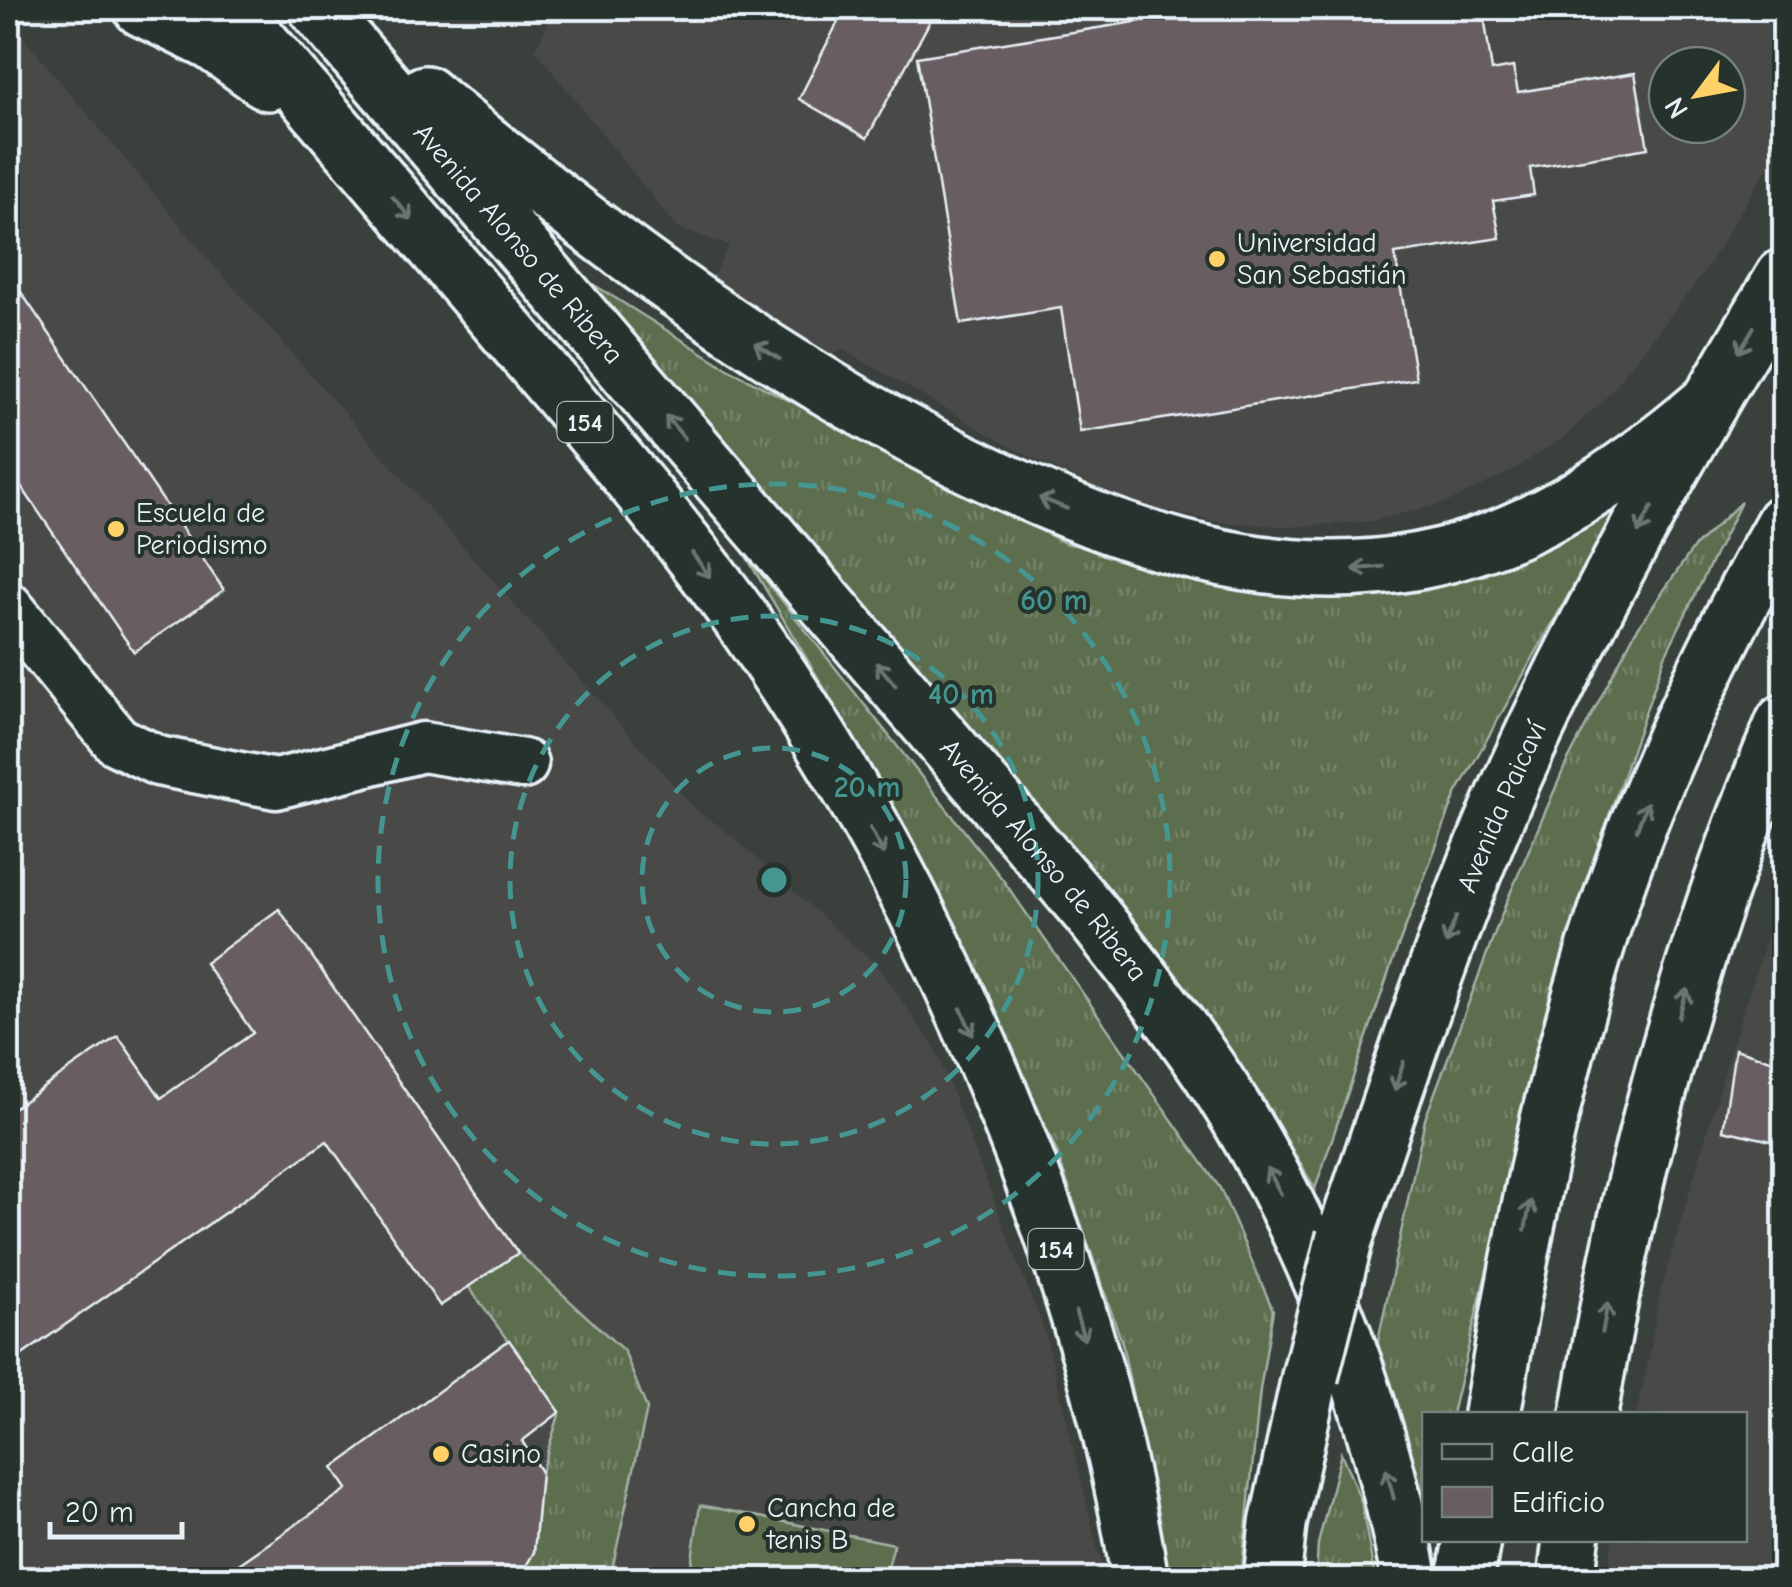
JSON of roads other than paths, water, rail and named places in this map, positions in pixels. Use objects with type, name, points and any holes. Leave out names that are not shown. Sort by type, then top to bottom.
[{"type":"main road","points":[[142,8],[212,42],[339,134]]},
{"type":"main road","name":"154","points":[[231,8],[683,540],[779,676],[870,828],[926,933],[970,1028],[1044,1215],[1115,1457],[1140,1580]]},
{"type":"main road","points":[[321,8],[596,232],[771,354],[862,410],[948,456],[1035,496],[1180,550],[1230,562],[1332,570],[1376,568],[1464,550],[1549,514],[1616,476],[1708,404]]},
{"type":"main road","name":"Avenida Alonso de Ribera","points":[[321,8],[1090,912],[1191,1046],[1276,1182],[1318,1272],[1344,1337],[1383,1459],[1410,1580]]},
{"type":"main road","name":"Avenida Paicaví","points":[[1272,1580],[1278,1524],[1345,1237],[1430,984],[1500,810],[1559,680],[1708,404],[1784,277]]},
{"type":"main road","points":[[1492,1412],[1531,1200],[1608,908],[1678,728],[1718,642],[1784,523]]},
{"type":"main road","points":[[1588,1412],[1606,1310],[1658,1080],[1713,906],[1784,723]]},
{"type":"main road","points":[[1465,1580],[1472,1542]]},
{"type":"main road","points":[[1566,1580],[1572,1542]]},
{"type":"street","points":[[8,607],[117,741],[158,761],[276,784],[423,746],[523,764]]},
{"type":"place","name":"Universidad San Sebastián","points":[[1217,259]]},
{"type":"place","name":"Escuela de Periodismo","points":[[116,529]]},
{"type":"place","name":"Casino","points":[[441,1454]]},
{"type":"place","name":"Cancha de tenis B","points":[[747,1524]]}]
